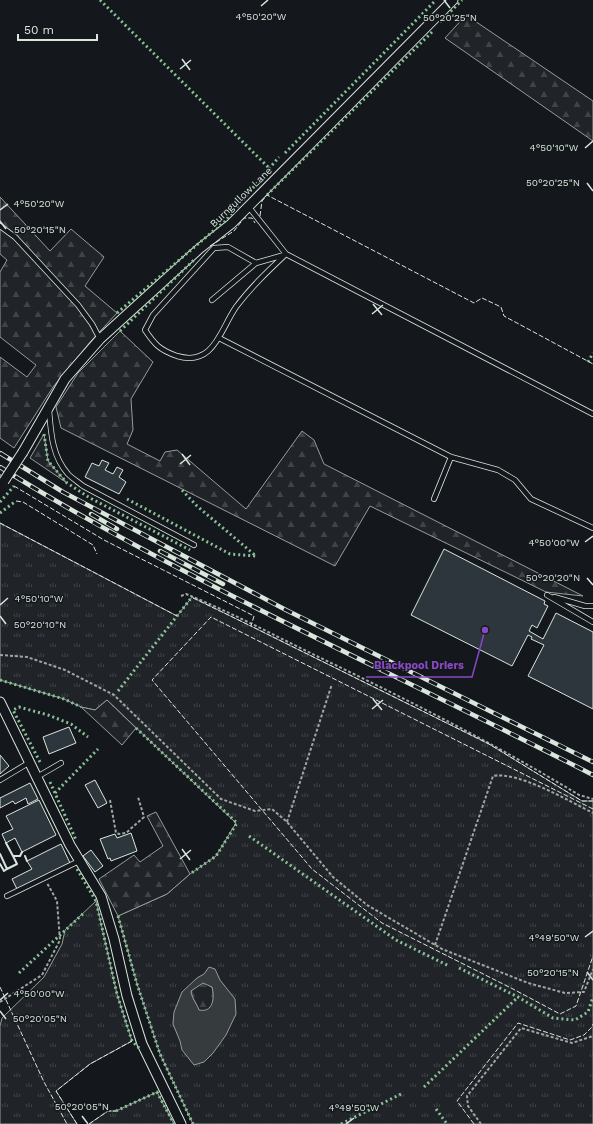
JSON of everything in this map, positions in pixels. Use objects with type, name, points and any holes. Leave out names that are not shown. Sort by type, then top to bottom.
[{"type":"street","name":"Burngullow Lane","points":[[2,484],[23,452],[65,379],[100,338],[199,249],[231,224],[454,0]]},
{"type":"street","points":[[0,702],[70,845],[101,896],[114,939],[127,996],[142,1044],[180,1124]]},
{"type":"lane","points":[[248,206],[286,254],[593,414]]},
{"type":"lane","points":[[0,226],[15,237],[78,305],[100,338]]},
{"type":"lane","points":[[256,263],[228,247],[214,248],[153,315],[145,330],[152,341],[164,352],[183,358],[197,358],[211,348],[219,338],[236,308],[258,280],[286,254]]},
{"type":"lane","points":[[212,300],[256,263],[286,254]]},
{"type":"lane","points":[[219,338],[451,456],[498,470],[515,480],[531,499],[593,528]]},
{"type":"lane","points":[[48,408],[51,434],[56,457],[68,474],[83,486],[194,545]]},
{"type":"lane","points":[[434,499],[451,456]]},
{"type":"lane","points":[[593,606],[585,606],[547,595],[593,622]]},
{"type":"lane","points":[[0,780],[30,762]]},
{"type":"lane","points":[[37,777],[61,763]]},
{"type":"lane","points":[[7,896],[79,861]]},
{"type":"path","points":[[180,596],[186,594],[215,606],[383,688],[496,746],[579,795],[593,799]]},
{"type":"path","points":[[0,655],[27,657],[65,670],[114,695],[221,799],[255,811],[272,809],[287,822],[333,877],[367,905],[442,949],[528,984],[565,993],[584,992],[593,969]]},
{"type":"path","points":[[287,822],[332,684]]},
{"type":"path","points":[[435,945],[493,776],[500,774],[524,779],[593,813]]},
{"type":"path","points":[[110,800],[116,833],[119,834],[126,833],[144,817],[138,797]]},
{"type":"path","points":[[0,1002],[42,975],[60,940],[57,901],[44,878]]},
{"type":"path","points":[[481,1124],[468,1106],[467,1096],[521,1028],[572,1043],[593,1036]]},
{"type":"green space","points":[[466,15],[593,101],[593,141],[445,38]]},
{"type":"green space","points":[[0,197],[50,251],[71,229],[104,257],[85,286],[117,313],[91,341],[53,387],[14,448],[0,438],[0,357],[27,377],[36,365],[0,337],[0,272],[7,260],[0,254]]},
{"type":"green space","points":[[120,331],[153,362],[131,399],[133,430],[127,444],[160,461],[165,452],[177,450],[246,509],[302,431],[314,440],[324,464],[583,596],[546,592],[370,506],[335,566],[61,428],[56,407],[78,373]]},
{"type":"green space","points":[[44,434],[48,461],[67,483],[30,458]]},
{"type":"green space","points":[[0,523],[177,616],[192,597],[489,744],[582,801],[593,801],[593,1124],[193,1124],[160,1054],[137,984],[118,916],[167,894],[190,874],[216,856],[236,823],[107,700],[95,710],[81,707],[64,699],[0,680]]},
{"type":"green space","points":[[107,700],[136,728],[122,745],[81,707],[95,710]]},
{"type":"green space","points":[[156,812],[190,874],[167,894],[118,916],[99,879],[134,855],[140,862],[163,846],[147,816]]},
{"type":"green space","points":[[96,901],[117,994],[132,1041],[90,1064],[56,1091],[77,1124],[0,1124],[0,1026],[2,1018],[44,977],[62,944],[65,930]]},
{"type":"green space","points":[[203,982],[212,987],[213,1000],[208,1010],[199,1011],[191,991]]},
{"type":"green space","points":[[157,1092],[174,1124],[89,1124],[108,1111],[116,1111]]},
{"type":"shaded area","points":[[209,967],[215,969],[220,980],[235,999],[236,1014],[226,1035],[213,1053],[204,1062],[194,1065],[182,1050],[173,1024],[174,1012],[182,992],[197,978],[204,974]],"holes":[[[203,983],[212,987],[212,1004],[207,1009],[199,1010],[191,991]]]},
{"type":"building","points":[[102,460],[109,463],[105,470],[113,474],[117,467],[123,470],[119,477],[126,482],[119,494],[85,477],[92,463],[99,466]]},
{"type":"building","points":[[444,549],[545,601],[544,604],[548,606],[537,628],[532,625],[529,631],[543,639],[556,613],[593,632],[593,709],[528,676],[544,645],[531,639],[532,637],[528,635],[512,666],[411,615]]},
{"type":"building","points":[[69,727],[76,743],[49,754],[43,737]]},
{"type":"building","points":[[0,755],[9,766],[0,774]]},
{"type":"building","points":[[95,780],[107,803],[98,808],[85,785]]},
{"type":"building","points":[[30,783],[38,799],[28,804],[26,798],[15,804],[13,801],[0,808],[0,798]]},
{"type":"building","points":[[39,800],[56,835],[22,852],[15,838],[6,843],[2,834],[13,829],[6,816]]},
{"type":"building","points":[[131,833],[137,851],[111,861],[110,858],[108,859],[100,839],[115,834],[117,838]]},
{"type":"building","points":[[61,844],[70,863],[17,889],[12,879],[32,869],[27,861]]},
{"type":"building","points":[[91,850],[103,866],[95,872],[83,856]]},
{"type":"railway","points":[[0,453],[63,492],[286,610],[593,762]]},
{"type":"railway","points":[[0,467],[131,543],[184,571],[593,775]]},
{"type":"railway","points":[[91,514],[117,529]]},
{"type":"railway","points":[[160,551],[223,584]]},
{"type":"hedge","points":[[100,0],[270,169]]},
{"type":"hedge","points":[[285,153],[436,0]]},
{"type":"hedge","points":[[440,22],[462,0]]},
{"type":"hedge","points":[[267,195],[432,32]]},
{"type":"hedge","points":[[117,313],[225,221],[279,157]]},
{"type":"hedge","points":[[120,331],[195,259]]},
{"type":"hedge","points":[[588,362],[593,353]]},
{"type":"hedge","points":[[44,434],[48,461],[67,483],[90,498],[190,550]]},
{"type":"hedge","points":[[0,502],[14,486]]},
{"type":"hedge","points":[[127,499],[230,554],[256,556],[197,506],[180,488]]},
{"type":"hedge","points":[[0,513],[16,501]]},
{"type":"hedge","points":[[118,691],[192,597]]},
{"type":"hedge","points":[[0,680],[64,699],[81,707]]},
{"type":"hedge","points":[[40,762],[13,710],[19,707],[48,715],[71,724],[88,737]]},
{"type":"hedge","points":[[136,728],[237,823],[216,856],[190,874]]},
{"type":"hedge","points":[[55,793],[98,749]]},
{"type":"hedge","points":[[50,782],[76,840]]},
{"type":"hedge","points":[[249,836],[396,940],[449,966]]},
{"type":"hedge","points":[[77,869],[96,901],[117,994],[132,1041],[140,1049]]},
{"type":"hedge","points":[[19,973],[85,912]]},
{"type":"hedge","points":[[118,916],[137,984],[160,1054],[193,1124]]},
{"type":"hedge","points":[[459,968],[518,997],[553,1018],[575,1020],[588,1012],[593,997]]},
{"type":"hedge","points":[[424,1087],[518,997]]},
{"type":"hedge","points":[[116,1111],[157,1092],[174,1124]]},
{"type":"hedge","points":[[341,1124],[403,1093]]},
{"type":"hedge","points":[[436,1109],[447,1124]]},
{"type":"fence","points":[[260,216],[262,201],[267,195],[474,303],[482,298],[501,307],[504,316],[593,364]]},
{"type":"fence","points":[[210,246],[234,231],[244,218],[252,218],[255,223]]},
{"type":"fence","points":[[14,486],[104,540],[254,616],[251,626],[489,744],[582,801],[593,801]]},
{"type":"fence","points":[[16,501],[23,502],[93,545],[97,554]]},
{"type":"fence","points":[[0,523],[177,616]]},
{"type":"fence","points":[[193,598],[251,626]]},
{"type":"fence","points":[[593,809],[211,617],[152,680],[312,869],[382,923],[560,1014],[576,1006],[593,956]]},
{"type":"fence","points":[[0,987],[44,1082],[67,1124]]},
{"type":"fence","points":[[474,1124],[457,1101],[518,1023],[570,1040],[584,1035],[593,1024]]},
{"type":"fence","points":[[77,1124],[56,1091],[90,1064],[132,1041]]},
{"type":"fence","points":[[89,1124],[108,1111],[116,1111]]},
{"type":"wall","points":[[6,843],[13,856],[20,856],[22,852]]},
{"type":"wall","points":[[0,854],[7,869],[17,864],[13,856]]},
{"type":"wall","points":[[25,856],[27,861]]},
{"type":"wall","points":[[0,864],[4,871],[7,869]]},
{"type":"place","name":"Blackpool Driers","points":[[485,630]]}]
